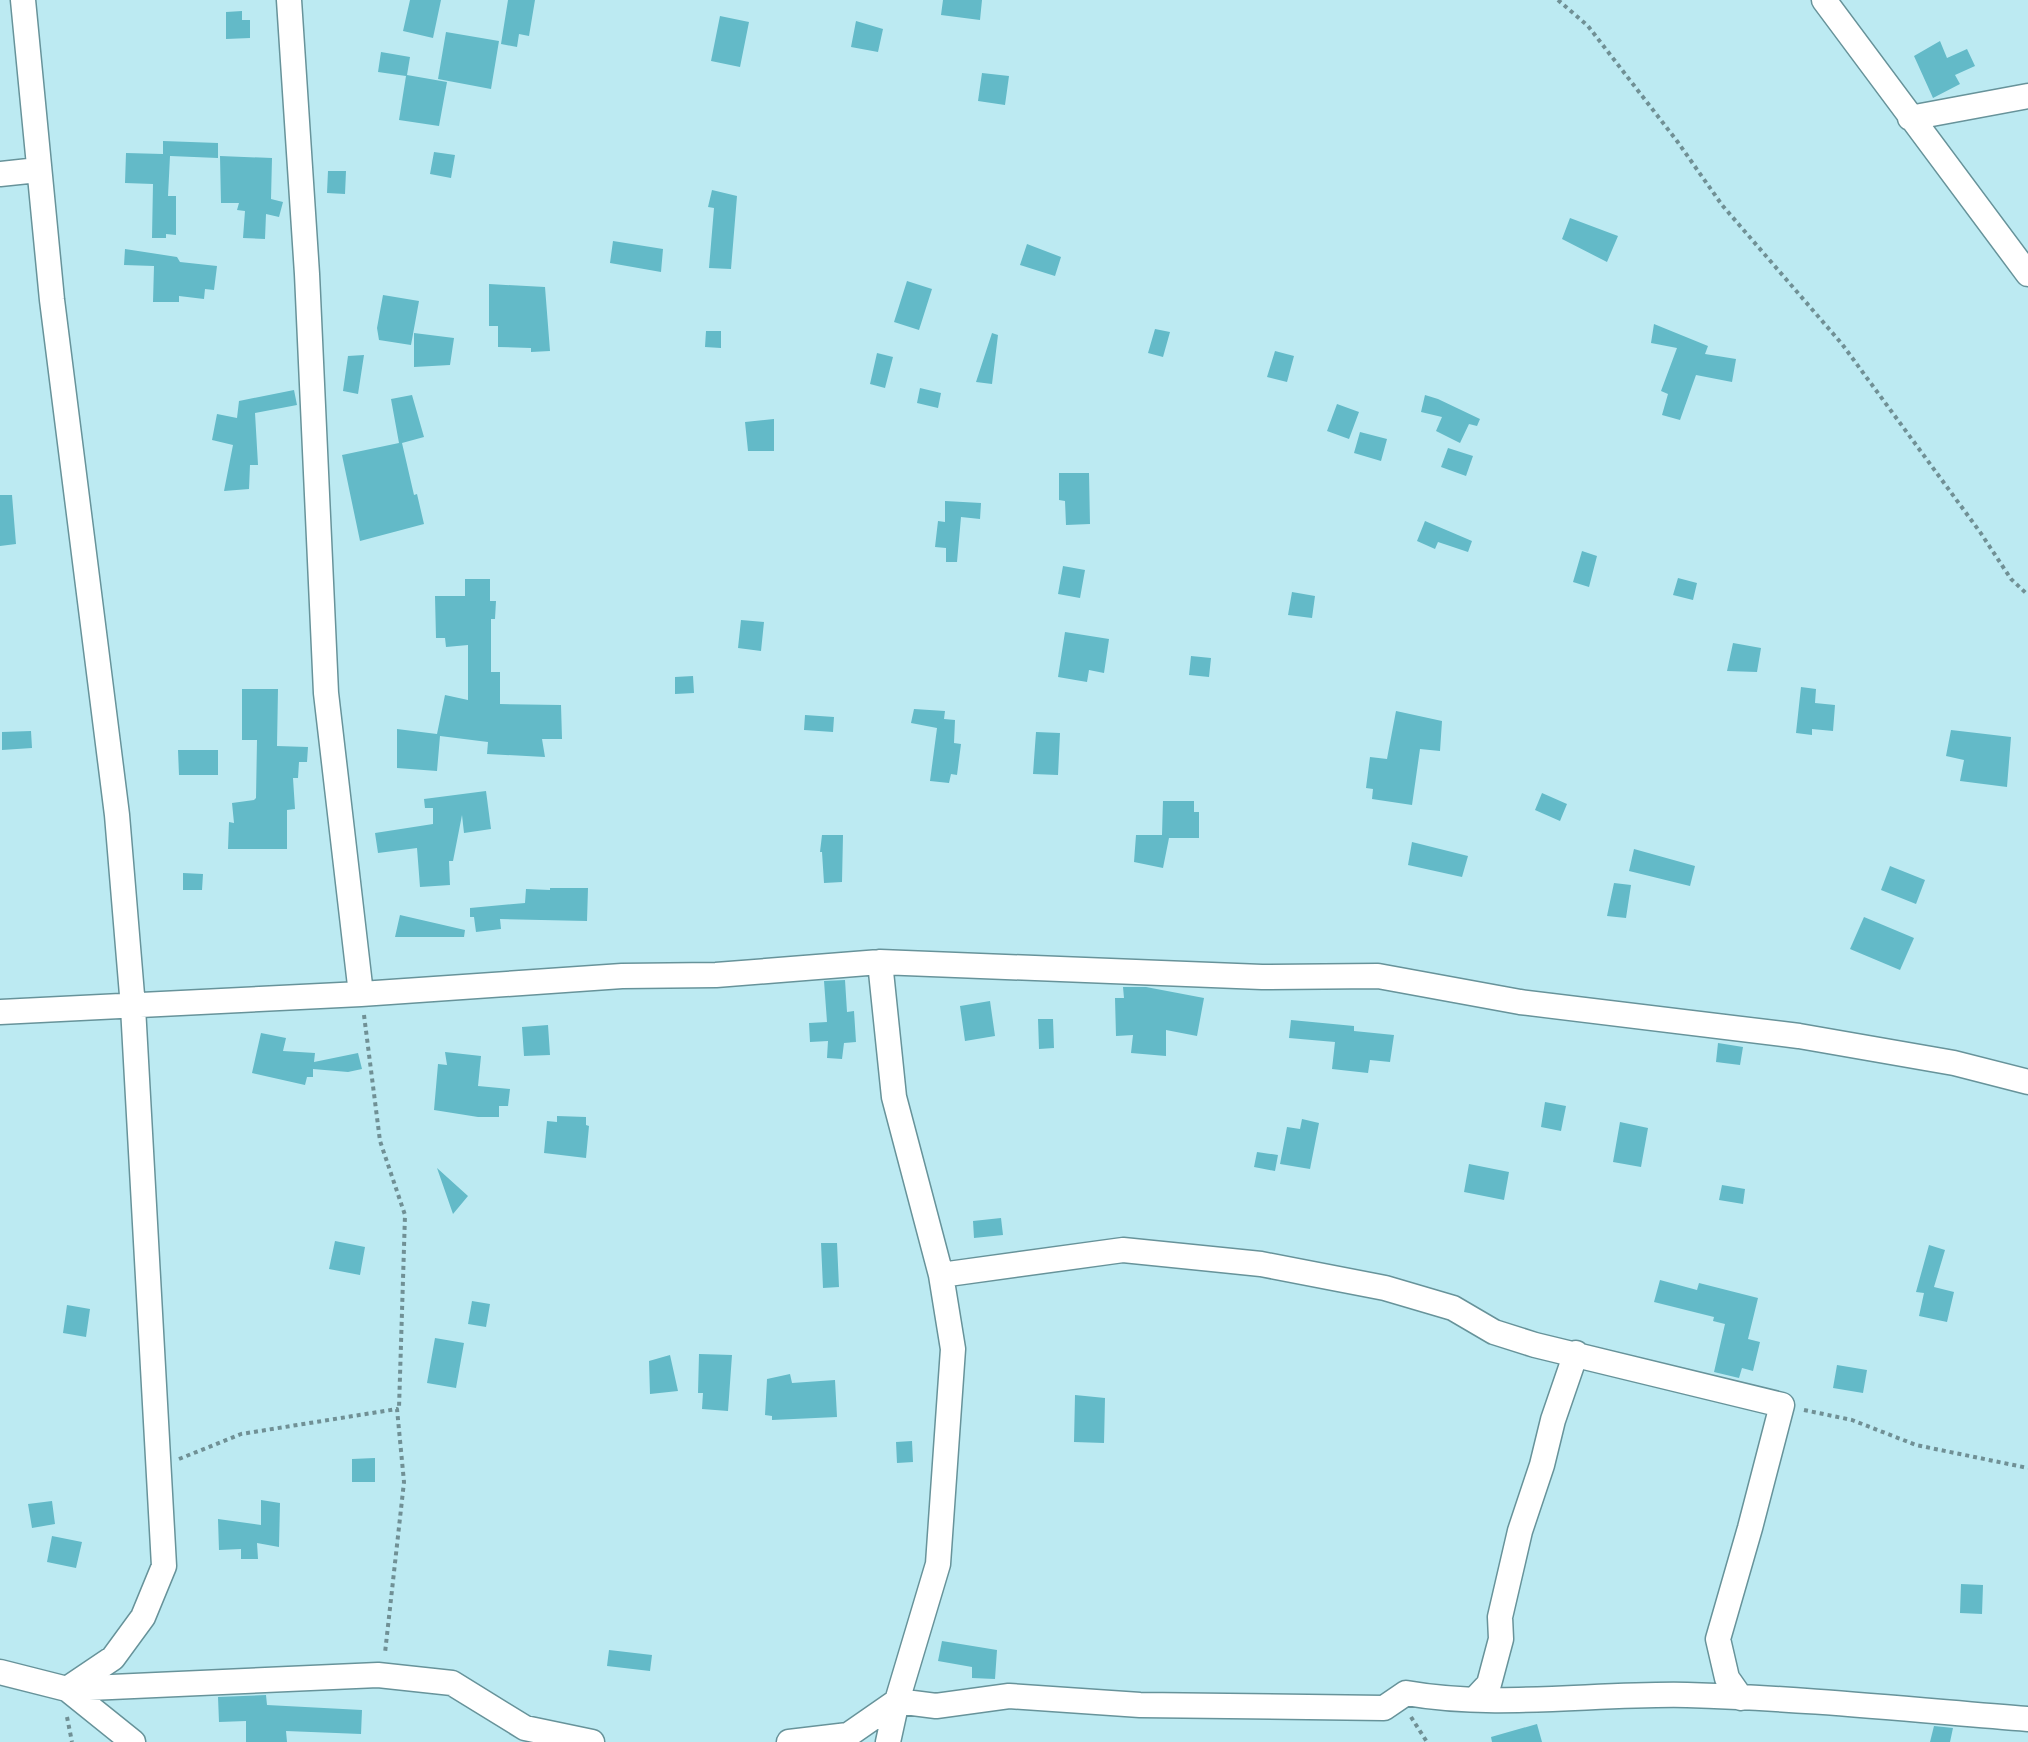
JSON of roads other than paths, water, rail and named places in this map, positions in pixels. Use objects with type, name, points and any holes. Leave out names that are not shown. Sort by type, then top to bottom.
[{"type":"street","points":[[23,0],[52,300],[117,815],[133,1007],[164,1566],[143,1617],[113,1658],[67,1689]]},
{"type":"street","points":[[289,0],[307,274],[326,693],[361,994]]},
{"type":"street","points":[[1824,0],[2028,274]]},
{"type":"street","points":[[1910,118],[2028,96]]},
{"type":"street","points":[[0,174],[38,170]]},
{"type":"street","points":[[880,962],[894,1097],[941,1275],[953,1349],[938,1564],[897,1701],[888,1742]]},
{"type":"street","points":[[0,1012],[361,994],[622,976],[716,975],[880,962],[1262,977],[1378,976],[1520,1002],[1799,1036],[1954,1063],[2028,1082]]},
{"type":"street","points":[[941,1275],[1123,1250],[1261,1264],[1385,1288],[1453,1308],[1494,1332],[1782,1405],[1718,1639],[1727,1678],[1741,1698]]},
{"type":"street","points":[[1475,1699],[1489,1684],[1501,1639],[1500,1617],[1520,1531],[1576,1353]]},
{"type":"street","points":[[0,1672],[67,1689],[382,1675],[452,1683],[525,1728],[592,1742]]},
{"type":"street","points":[[67,1689],[133,1742]]},
{"type":"street","points":[[789,1742],[848,1735],[897,1701],[936,1706],[1009,1696],[1140,1705],[1384,1708],[1406,1693],[1431,1698],[1475,1699],[1686,1695],[2028,1719]]}]
